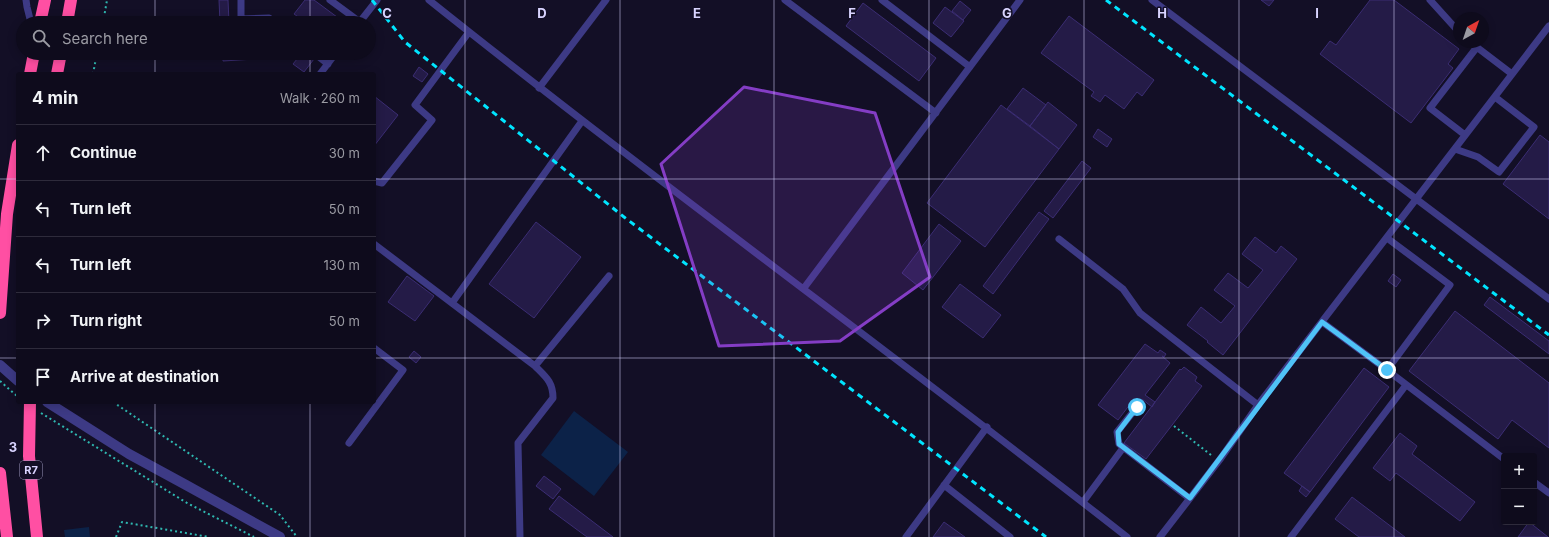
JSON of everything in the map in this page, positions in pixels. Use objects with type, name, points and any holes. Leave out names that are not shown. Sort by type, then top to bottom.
[{"type":"highway","points":[[42,16],[45,0]]},
{"type":"highway","points":[[68,16],[71,0]]},
{"type":"highway","points":[[30,72],[33,60]]},
{"type":"highway","points":[[57,72],[60,60]]},
{"type":"highway","points":[[0,313],[7,214],[16,158]]},
{"type":"highway","name":"R7","points":[[30,404],[29,456],[37,537]]},
{"type":"highway","points":[[0,473],[7,537]]},
{"type":"street","points":[[0,365],[16,379]]},
{"type":"street","points":[[51,404],[129,454],[280,537]]},
{"type":"lane","points":[[26,0],[26,7],[29,16]]},
{"type":"lane","points":[[241,0],[241,16]]},
{"type":"lane","points":[[330,0],[351,16]]},
{"type":"lane","points":[[364,16],[377,0]]},
{"type":"lane","points":[[429,0],[539,88],[804,288],[1127,537]]},
{"type":"lane","points":[[539,88],[606,0]]},
{"type":"lane","points":[[785,0],[936,113]]},
{"type":"lane","points":[[882,0],[970,67]]},
{"type":"lane","points":[[804,288],[1020,0]]},
{"type":"lane","points":[[1152,0],[1549,299]]},
{"type":"lane","points":[[1430,0],[1453,25]]},
{"type":"lane","points":[[1160,537],[1221,458],[1258,405],[1549,26]]},
{"type":"lane","points":[[376,182],[382,183],[432,120],[415,105],[469,32]]},
{"type":"lane","points":[[1466,135],[1430,108],[1476,48]]},
{"type":"lane","points":[[1478,48],[1512,74]]},
{"type":"lane","points":[[323,60],[328,64]]},
{"type":"lane","points":[[322,72],[331,60]]},
{"type":"lane","points":[[1455,149],[1478,157],[1499,172],[1534,127],[1495,97]]},
{"type":"lane","points":[[452,303],[582,121]]},
{"type":"lane","points":[[1387,238],[1450,285],[1387,370]]},
{"type":"lane","points":[[1058,240],[1123,288],[1140,313],[1258,405]]},
{"type":"lane","points":[[376,246],[535,366],[548,379],[553,388],[553,398],[518,443],[520,537]]},
{"type":"lane","points":[[535,366],[609,276]]},
{"type":"lane","points":[[1322,322],[1501,457]]},
{"type":"lane","points":[[349,443],[403,370],[376,350]]},
{"type":"lane","points":[[1290,537],[1406,385]]},
{"type":"lane","points":[[1137,407],[1118,432],[1119,444],[1190,498]]},
{"type":"lane","points":[[906,537],[987,428]]},
{"type":"lane","points":[[1083,502],[1124,448]]},
{"type":"lane","points":[[1537,484],[1549,493]]},
{"type":"lane","points":[[944,485],[1010,537]]},
{"type":"path","points":[[104,16],[107,0]]},
{"type":"path","points":[[93,72],[96,60]]},
{"type":"path","points":[[0,381],[16,395]]},
{"type":"path","points":[[116,404],[280,515],[297,537]]},
{"type":"path","points":[[54,421],[187,503],[254,537]]},
{"type":"path","points":[[1174,426],[1211,455]]},
{"type":"path","points":[[116,537],[122,522],[209,537]]},
{"type":"highlighted area","points":[[744,87],[875,113],[930,277],[840,341],[719,346],[661,164]]},
{"type":"water","points":[[574,411],[628,452],[594,496],[541,455]]},
{"type":"water","points":[[89,527],[90,537],[65,537],[64,530]]},
{"type":"building","points":[[219,0],[228,0],[229,16],[220,16]]},
{"type":"building","points":[[305,0],[314,0],[336,16],[297,16],[294,14]]},
{"type":"building","points":[[1261,0],[1274,0],[1269,6]]},
{"type":"building","points":[[1370,0],[1394,0],[1453,44],[1453,48],[1459,49],[1448,64],[1453,68],[1411,123],[1320,54],[1330,41],[1336,45]]},
{"type":"building","points":[[960,1],[971,10],[963,20],[952,11]]},
{"type":"building","points":[[863,3],[936,58],[919,81],[846,26]]},
{"type":"building","points":[[945,7],[964,21],[951,37],[933,23]]},
{"type":"building","points":[[1069,16],[1154,80],[1142,96],[1137,92],[1124,109],[1105,95],[1100,102],[1091,96],[1094,92],[1041,53]]},
{"type":"building","points":[[296,60],[313,60],[304,72],[293,64]]},
{"type":"building","points":[[419,67],[428,74],[422,82],[413,76]]},
{"type":"building","points":[[1023,88],[1046,105],[1030,126],[1007,109]]},
{"type":"building","points":[[376,98],[398,115],[376,143]]},
{"type":"building","points":[[1048,102],[1077,125],[1059,149],[1030,126]]},
{"type":"building","points":[[1001,105],[1059,149],[985,247],[927,203]]},
{"type":"building","points":[[1098,129],[1112,139],[1107,147],[1093,137]]},
{"type":"building","points":[[1540,135],[1549,142],[1549,219],[1503,184]]},
{"type":"building","points":[[1082,161],[1091,168],[1053,218],[1044,211]]},
{"type":"building","points":[[1039,212],[1049,219],[993,294],[983,286]]},
{"type":"building","points":[[536,222],[581,257],[534,318],[489,284]]},
{"type":"building","points":[[939,224],[961,241],[923,290],[902,273]]},
{"type":"building","points":[[1255,237],[1276,253],[1281,246],[1297,259],[1223,355],[1187,325],[1201,307],[1221,323],[1235,306],[1214,290],[1228,273],[1248,288],[1263,270],[1242,254]]},
{"type":"building","points":[[1393,274],[1401,280],[1396,287],[1388,281]]},
{"type":"building","points":[[407,276],[434,296],[415,321],[388,302]]},
{"type":"building","points":[[960,284],[1001,315],[983,338],[942,307]]},
{"type":"building","points":[[1490,297],[1549,341],[1549,354],[1484,305]]},
{"type":"building","points":[[1455,311],[1549,383],[1549,448],[1512,420],[1498,439],[1409,371]]},
{"type":"building","points":[[1145,344],[1158,353],[1160,350],[1166,354],[1164,357],[1162,356],[1170,363],[1145,395],[1155,402],[1152,407],[1142,399],[1139,404],[1134,399],[1118,420],[1098,405]]},
{"type":"building","points":[[414,351],[421,357],[416,363],[409,357]]},
{"type":"building","points":[[1184,367],[1197,377],[1195,381],[1202,386],[1146,459],[1124,443],[1180,369],[1181,370]]},
{"type":"building","points":[[1364,368],[1389,387],[1310,492],[1284,473]]},
{"type":"building","points":[[1400,433],[1417,446],[1412,454],[1475,502],[1460,521],[1396,473],[1390,481],[1373,468]]},
{"type":"building","points":[[544,476],[561,489],[553,499],[536,486]]},
{"type":"building","points":[[1302,486],[1310,492],[1306,497],[1299,491]]},
{"type":"building","points":[[559,496],[613,537],[587,537],[549,509]]},
{"type":"building","points":[[1352,497],[1405,537],[1359,537],[1335,519]]},
{"type":"building","points":[[944,522],[965,537],[933,537]]},
{"type":"building","points":[[1527,525],[1533,525],[1548,537],[1518,537]]},
{"type":"railway","points":[[372,0],[405,42],[624,217],[1046,537]]},
{"type":"railway","points":[[1106,0],[1549,335]]},
{"type":"route","points":[[1137,407],[1118,432],[1119,444],[1190,498],[1221,458],[1258,405],[1322,322],[1387,370]]}]
